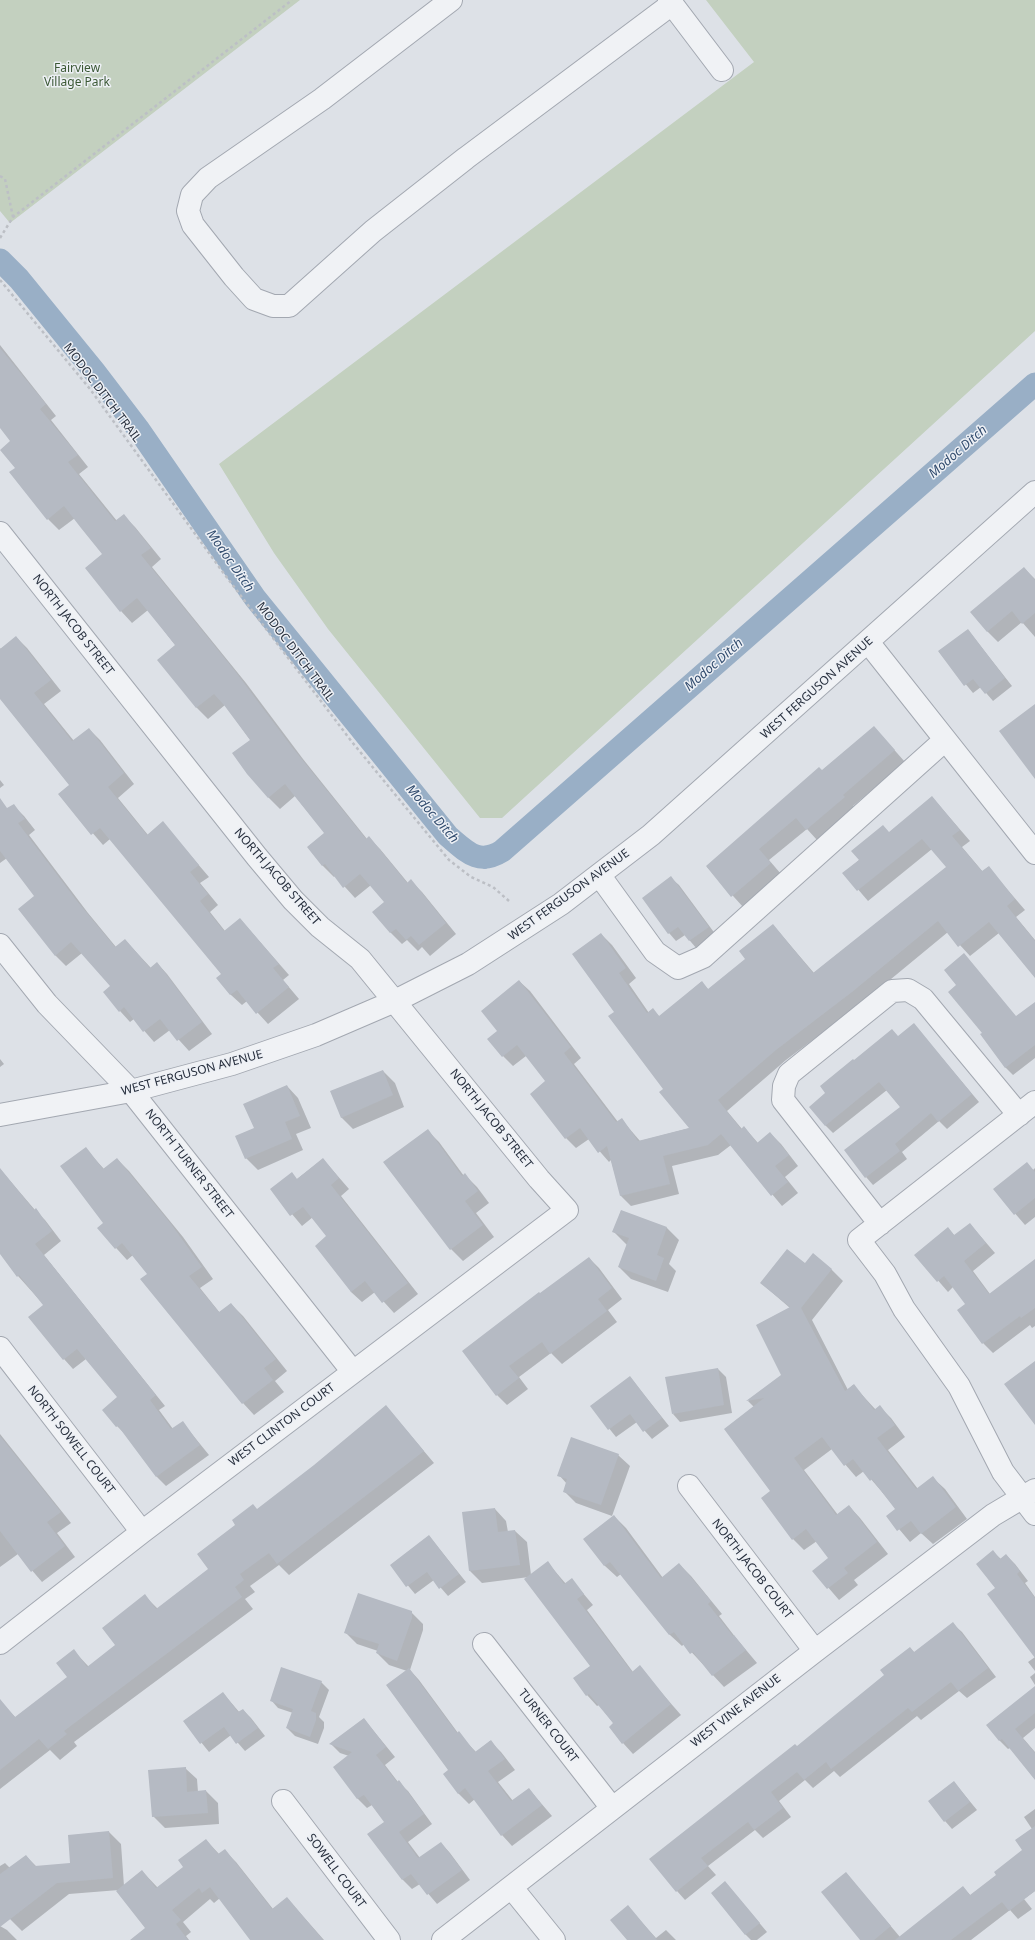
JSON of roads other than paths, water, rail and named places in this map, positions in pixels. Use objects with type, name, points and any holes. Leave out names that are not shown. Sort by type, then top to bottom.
[{"type":"street","points":[[451,0],[322,98],[208,178],[192,195],[188,211],[193,225],[234,277],[254,299],[273,306],[289,306],[373,231],[447,172],[671,2],[722,70]]},
{"type":"street","name":"WEST FERGUSON AVENUE","points":[[0,1115],[131,1091],[232,1064],[316,1035],[395,1000],[468,964],[600,876],[651,835],[868,642],[1031,503]]},
{"type":"street","name":"NORTH JACOB STREET","points":[[0,533],[284,889],[320,927],[360,960],[395,1000],[539,1179],[567,1210]]},
{"type":"street","points":[[868,642],[1035,853]]},
{"type":"street","points":[[600,876],[655,952],[678,968],[703,957],[945,740]]},
{"type":"street","name":"NORTH TURNER STREET","points":[[0,945],[47,1004],[131,1091],[353,1372]]},
{"type":"street","points":[[880,1224],[783,1100],[784,1086],[789,1074],[892,990],[908,990],[923,999],[1027,1108],[880,1224],[859,1240],[885,1274],[904,1309],[959,1386],[1003,1472],[1031,1500]]},
{"type":"street","name":"WEST CLINTON COURT","points":[[0,1643],[142,1532],[567,1210]]},
{"type":"street","name":"NORTH SOWELL COURT","points":[[0,1348],[142,1532]]},
{"type":"street","name":"NORTH JACOB COURT","points":[[689,1486],[815,1651]]},
{"type":"street","name":"WEST VINE AVENUE","points":[[443,1940],[993,1514],[1031,1500]]},
{"type":"street","name":"TURNER COURT","points":[[484,1644],[612,1808]]},
{"type":"street","name":"SOWELL COURT","points":[[283,1801],[389,1940]]},
{"type":"street","points":[[512,1888],[554,1940]]},
{"type":"waterway","name":"Modoc Ditch","points":[[0,260],[19,279],[94,371],[139,430],[255,598],[448,836],[461,847],[479,857],[494,855],[502,851],[1035,384]]},
{"type":"waterway","points":[[485,858],[485,866]]},
{"type":"park label","name":"Fairview Village Park","points":[[77,76]]}]
